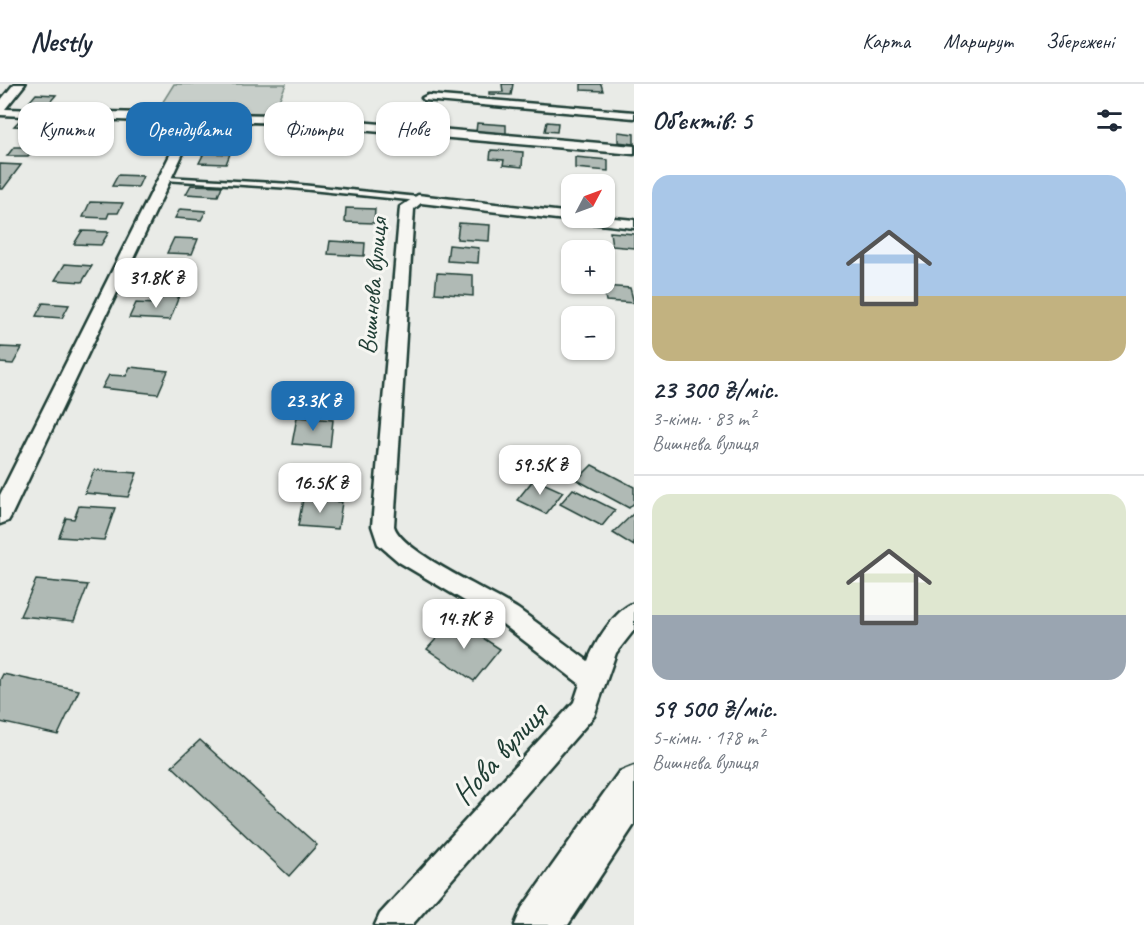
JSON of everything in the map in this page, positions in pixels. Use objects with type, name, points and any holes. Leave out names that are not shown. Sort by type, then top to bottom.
[{"type":"main road","points":[[539,925],[634,787]]},
{"type":"street","points":[[0,110],[20,84]]},
{"type":"street","points":[[428,98],[634,115]]},
{"type":"street","points":[[0,110],[126,116]]},
{"type":"street","points":[[252,119],[634,150]]},
{"type":"street","points":[[0,516],[176,156]]},
{"type":"street","name":"Вишнева вулиця","points":[[561,216],[418,199],[407,207],[383,526],[386,538],[407,556],[532,632],[593,679]]},
{"type":"street","name":"Вишнева вулиця","points":[[615,223],[634,225]]},
{"type":"street","name":"Нова вулиця","points":[[391,925],[585,708],[605,648],[634,613]]},
{"type":"lane","points":[[166,179],[291,186],[418,199]]},
{"type":"shaded area","points":[[174,84],[286,84],[278,102],[264,102],[264,114],[252,113],[252,102],[163,102]]},
{"type":"building","points":[[502,84],[513,84],[511,95],[489,94],[489,92],[503,92]]},
{"type":"building","points":[[581,84],[601,84],[603,91],[581,90]]},
{"type":"building","points":[[36,94],[56,95],[50,102],[30,101]]},
{"type":"building","points":[[547,122],[558,123],[557,132],[545,131]]},
{"type":"building","points":[[477,123],[506,125],[506,134],[476,132]]},
{"type":"building","points":[[618,132],[634,134],[634,144],[618,142]]},
{"type":"building","points":[[14,147],[18,147],[18,156],[7,156]]},
{"type":"building","points":[[491,150],[523,152],[522,167],[503,165],[504,160],[490,159]]},
{"type":"building","points":[[202,156],[229,156],[226,164],[199,163]]},
{"type":"building","points":[[575,157],[608,160],[608,171],[575,168]]},
{"type":"building","points":[[0,164],[21,165],[3,189],[0,189]]},
{"type":"building","points":[[118,175],[143,176],[138,187],[112,186]]},
{"type":"building","points":[[191,185],[222,186],[218,196],[186,194]]},
{"type":"building","points":[[90,202],[123,203],[118,213],[109,213],[107,218],[83,217]]},
{"type":"building","points":[[346,208],[375,209],[374,223],[345,222]]},
{"type":"building","points":[[180,209],[206,211],[201,220],[175,218]]},
{"type":"building","points":[[459,223],[490,225],[489,241],[457,239]]},
{"type":"building","points":[[82,231],[109,232],[101,245],[74,244]]},
{"type":"building","points":[[610,232],[634,234],[634,248],[615,246],[615,240],[611,240]]},
{"type":"building","points":[[174,238],[198,239],[192,254],[167,253]]},
{"type":"building","points":[[330,241],[365,243],[364,256],[328,254]]},
{"type":"building","points":[[449,245],[479,248],[478,263],[447,261]]},
{"type":"building","points":[[65,264],[92,266],[82,282],[55,280]]},
{"type":"building","points":[[437,273],[473,275],[473,296],[435,293]]},
{"type":"building","points":[[615,287],[630,288],[634,303],[606,301],[605,294],[615,294]]},
{"type":"building","points":[[161,295],[179,296],[170,320],[129,318],[136,303],[157,304]]},
{"type":"building","points":[[43,303],[69,305],[62,318],[36,316]]},
{"type":"building","points":[[0,347],[22,348],[13,364],[0,363]]},
{"type":"building","points":[[130,367],[168,371],[158,394],[102,388],[109,375],[126,376]]},
{"type":"building","points":[[297,417],[333,420],[330,447],[292,444]]},
{"type":"building","points":[[592,465],[634,487],[634,503],[629,508],[577,480]]},
{"type":"building","points":[[94,470],[137,473],[128,497],[85,493]]},
{"type":"building","points":[[534,479],[563,492],[546,514],[517,500]]},
{"type":"building","points":[[573,489],[615,510],[602,526],[560,504]]},
{"type":"building","points":[[303,499],[342,502],[338,529],[298,526]]},
{"type":"building","points":[[79,506],[115,508],[104,540],[59,537],[66,518],[74,519]]},
{"type":"building","points":[[634,513],[634,546],[613,533]]},
{"type":"building","points":[[36,580],[88,585],[74,621],[20,616]]},
{"type":"building","points":[[454,619],[500,649],[474,681],[427,649]]},
{"type":"building","points":[[3,674],[79,690],[58,735],[0,722],[0,680]]},
{"type":"building","points":[[200,740],[317,845],[289,876],[172,766]]}]
